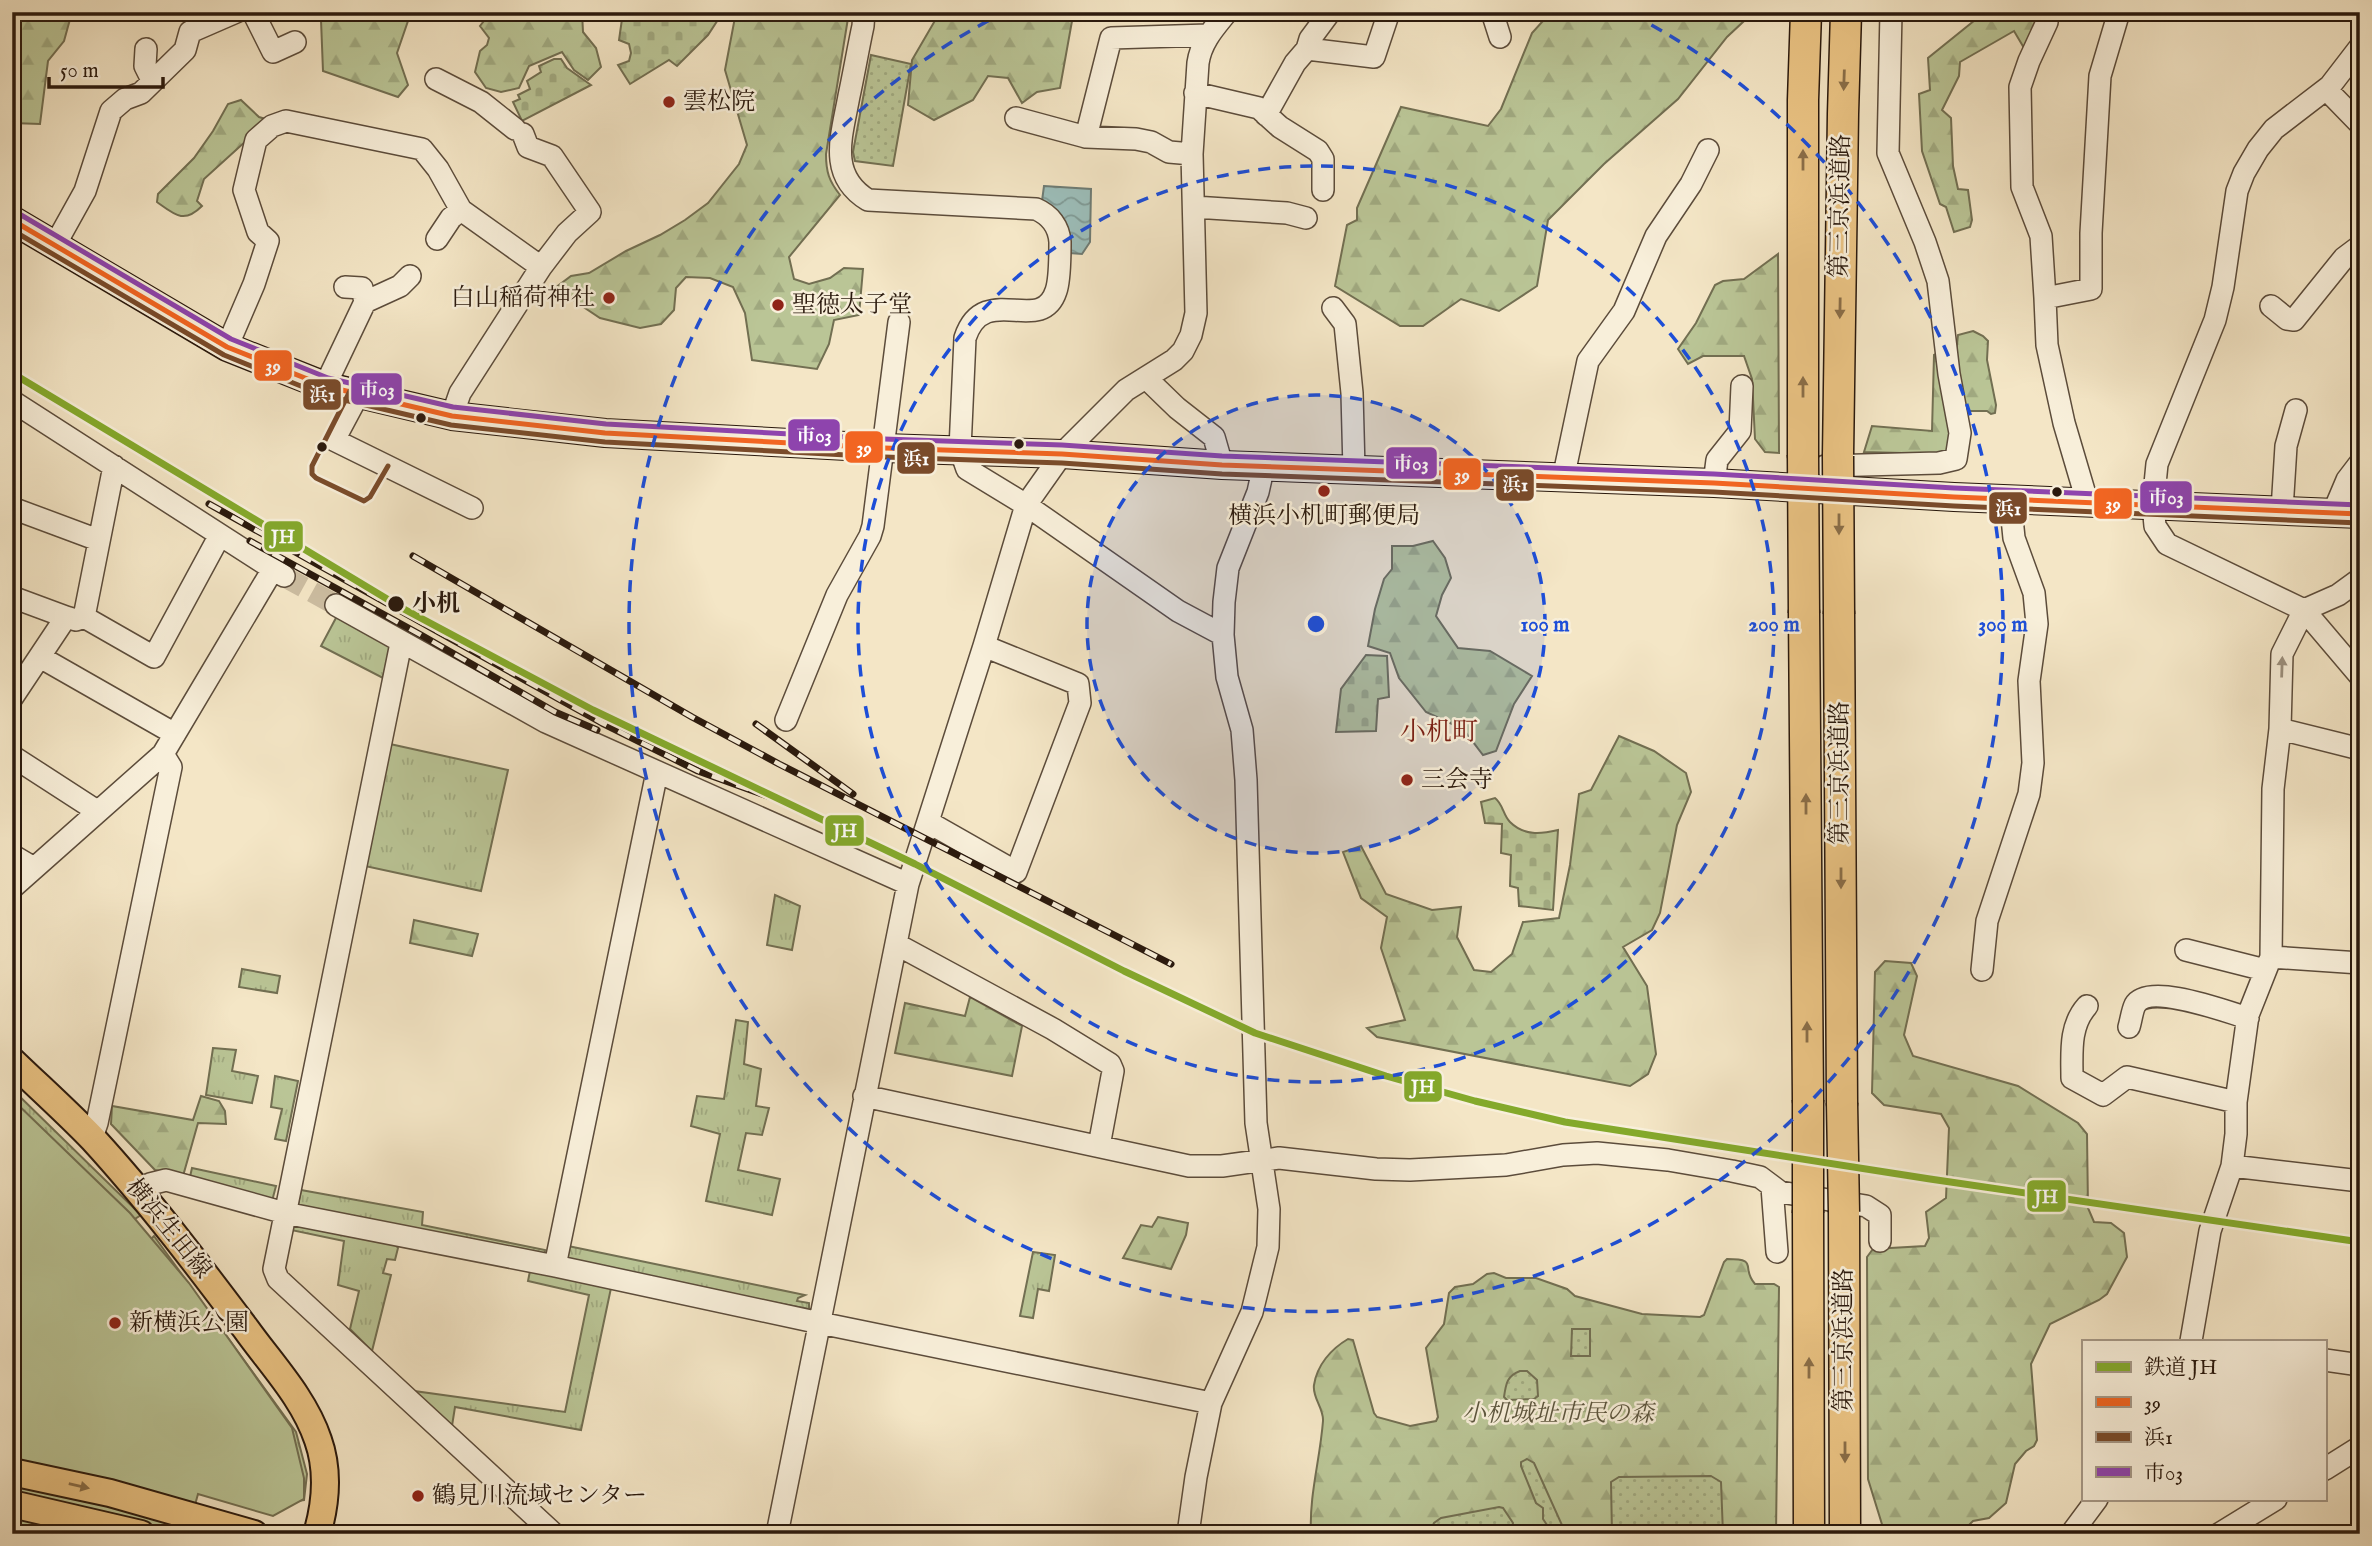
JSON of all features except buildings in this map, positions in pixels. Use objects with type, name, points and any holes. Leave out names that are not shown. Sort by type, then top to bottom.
[{"type":"highway","name":"第三京浜道路","points":[[1806,12],[1803,100],[1803,455],[1810,1534]]},
{"type":"highway","name":"第三京浜道路","points":[[1845,1534],[1838,456],[1846,12]]},
{"type":"main road","points":[[12,220],[227,347],[325,386],[452,416],[605,433],[884,448],[960,449],[1222,465],[1714,483],[2360,514]]},
{"type":"main road","name":"横浜生田線","points":[[12,1061],[92,1138],[142,1194],[297,1398],[309,1418],[321,1452],[326,1487],[317,1534]]},
{"type":"main road","points":[[12,1472],[110,1493],[248,1532]]},
{"type":"main road","points":[[12,1504],[141,1534]]},
{"type":"street","points":[[55,244],[85,191],[111,111],[125,99],[141,93],[185,50],[190,32],[236,12]]},
{"type":"street","points":[[253,12],[273,52],[295,42]]},
{"type":"street","points":[[864,12],[839,146],[843,169],[856,193],[869,200],[1036,209],[1049,217],[1060,240],[1057,290],[1047,304],[1031,311],[984,312],[968,330],[965,338],[960,449],[967,469],[1026,505],[1178,611],[1223,635]]},
{"type":"street","points":[[777,1534],[908,884],[1026,505],[1062,454],[1126,390],[1174,360],[1183,351],[1191,335],[1196,313],[1192,154],[1195,93],[1200,51],[1227,12]]},
{"type":"street","points":[[1266,115],[1295,63],[1330,12]]},
{"type":"street","points":[[1307,49],[1374,57],[1389,12]]},
{"type":"street","points":[[1492,12],[1500,37]]},
{"type":"street","points":[[1823,490],[1824,466],[1939,463],[1956,459],[1959,433],[1938,281],[1888,153],[1891,12]]},
{"type":"street","points":[[2045,298],[2091,289],[2091,233],[2100,76],[2119,12]]},
{"type":"street","points":[[2047,22],[2020,86],[2021,187],[2041,236],[2047,345],[2064,423],[2087,501]]},
{"type":"street","points":[[1086,137],[1111,38],[1209,35]]},
{"type":"street","points":[[2360,47],[2326,89],[2274,129],[2244,173],[2237,191],[2223,287],[2215,320],[2157,464],[2153,504],[2155,526],[2167,544],[2304,610],[2360,676]]},
{"type":"street","points":[[146,49],[145,66],[152,80]]},
{"type":"street","points":[[436,79],[481,102],[519,132],[528,147],[552,156],[590,212],[567,233],[541,267],[460,393],[452,416]]},
{"type":"street","points":[[2326,89],[2360,124]]},
{"type":"street","points":[[1195,93],[1259,108],[1280,127],[1318,151],[1323,159],[1323,190]]},
{"type":"street","points":[[1016,117],[1086,137],[1136,139],[1150,142],[1169,152],[1192,154]]},
{"type":"street","points":[[227,347],[254,285],[268,241],[258,232],[244,190],[256,140],[272,126],[286,121],[422,145],[461,210],[541,267]]},
{"type":"street","points":[[1563,478],[1588,361],[1624,311],[1656,236],[1691,184],[1708,150]]},
{"type":"street","points":[[1194,207],[1287,213],[1306,218]]},
{"type":"street","points":[[437,239],[450,218],[461,210]]},
{"type":"street","points":[[2271,306],[2287,319],[2294,320],[2344,258],[2360,246]]},
{"type":"street","points":[[365,302],[400,286],[410,276]]},
{"type":"street","points":[[325,386],[365,302],[362,288],[345,287]]},
{"type":"street","points":[[1333,308],[1345,324],[1352,393],[1354,470]]},
{"type":"street","points":[[786,720],[837,595],[870,536],[899,322]]},
{"type":"street","points":[[1146,378],[1177,408],[1214,437],[1222,465]]},
{"type":"street","points":[[1714,483],[1717,460],[1740,431],[1742,386]]},
{"type":"street","points":[[358,395],[334,440],[472,508]]},
{"type":"street","points":[[12,401],[279,573],[163,754],[12,888]]},
{"type":"street","points":[[2282,510],[2286,446],[2296,410]]},
{"type":"street","points":[[2333,513],[2347,480],[2360,463]]},
{"type":"street","points":[[1188,1534],[1211,1403],[1252,1312],[1268,1247],[1269,1209],[1256,1123],[1246,780],[1242,730],[1227,677],[1223,635],[1228,568],[1258,492],[1264,465]]},
{"type":"street","points":[[16,686],[75,617],[98,540],[114,466]]},
{"type":"street","points":[[1982,970],[1987,921],[2029,794],[2033,764],[2029,681],[2037,624],[2034,593],[2014,538],[2010,498]]},
{"type":"street","points":[[12,508],[98,540]]},
{"type":"street","points":[[12,597],[75,617],[154,657],[220,535]]},
{"type":"street","points":[[2195,1340],[2210,1231],[2232,1166],[2236,1102],[2248,1018],[2268,963],[2273,789],[2280,729],[2282,654],[2304,610],[2349,595],[2360,579]]},
{"type":"street","points":[[336,605],[546,722],[908,884]]},
{"type":"street","points":[[401,643],[274,1269],[278,1279],[554,1534]]},
{"type":"street","points":[[928,822],[1016,872],[1080,703],[1078,684],[984,646]]},
{"type":"street","points":[[40,657],[175,734]]},
{"type":"street","points":[[2280,729],[2360,749]]},
{"type":"street","points":[[92,1138],[171,767],[163,754]]},
{"type":"street","points":[[12,756],[97,811]]},
{"type":"street","points":[[555,1266],[657,772]]},
{"type":"street","points":[[12,855],[34,868]]},
{"type":"street","points":[[896,944],[1054,1029],[1110,1064],[1113,1071],[1099,1146]]},
{"type":"street","points":[[2186,950],[2268,963],[2360,962]]},
{"type":"street","points":[[2129,1027],[2135,1004],[2144,997],[2168,997],[2193,1002],[2248,1018]]},
{"type":"street","points":[[2087,1006],[2079,1015],[2072,1039],[2071,1078],[2103,1095],[2127,1076],[2236,1102]]},
{"type":"street","points":[[864,1096],[1189,1166],[1222,1166],[1263,1158],[1279,1158],[1376,1169],[1410,1170],[1506,1165],[1530,1159],[1597,1153],[1668,1160],[1760,1177],[1780,1192],[1866,1206],[1880,1215],[1880,1241]]},
{"type":"street","points":[[2232,1166],[2360,1181]]},
{"type":"street","points":[[142,1194],[150,1184],[166,1180],[285,1213],[555,1266],[1211,1403]]},
{"type":"street","points":[[1773,1187],[1777,1252]]},
{"type":"street","points":[[2326,1360],[2360,1365]]},
{"type":"street","points":[[2326,1467],[2360,1447]]},
{"type":"street","points":[[2071,1534],[2096,1500]]},
{"type":"street","points":[[2219,1534],[2274,1500]]},
{"type":"green space","points":[[19,12],[72,12],[64,41],[48,61],[40,124],[12,123],[12,29]]},
{"type":"green space","points":[[318,12],[444,12],[435,21],[408,21],[397,53],[408,85],[398,97],[323,71],[321,20]]},
{"type":"green space","points":[[491,12],[582,12],[583,32],[596,48],[601,67],[588,80],[574,70],[562,52],[529,66],[519,88],[501,92],[486,88],[475,72],[480,51],[487,45],[489,38],[480,26]]},
{"type":"green space","points":[[623,12],[723,12],[708,35],[677,66],[669,60],[630,84],[618,65],[629,61],[631,53],[629,44],[619,40]]},
{"type":"green space","points":[[736,12],[849,12],[826,154],[829,176],[840,195],[789,257],[794,279],[809,284],[830,278],[844,268],[863,269],[859,315],[834,320],[829,344],[817,369],[752,360],[745,313],[733,287],[710,278],[686,277],[676,288],[674,310],[661,324],[640,328],[600,318],[555,288],[571,276],[589,273],[685,220],[708,203],[739,164],[747,145],[725,70]]},
{"type":"green space","points":[[940,12],[1100,12],[1072,21],[1060,88],[1037,92],[1022,103],[1008,78],[988,76],[973,100],[934,120],[908,105],[912,60]]},
{"type":"green space","points":[[1551,12],[1743,12],[1744,21],[1727,37],[1678,99],[1604,164],[1548,220],[1537,286],[1499,311],[1461,299],[1423,326],[1400,326],[1335,286],[1347,225],[1357,220],[1357,208],[1401,107],[1488,126],[1501,109],[1532,33]]},
{"type":"green space","points":[[1985,12],[2036,12],[2041,18],[2024,48],[2014,31],[1960,62],[1959,76],[1942,110],[1951,118],[1953,166],[1958,189],[1968,190],[1972,220],[1970,227],[1954,232],[1946,207],[1940,204],[1922,151],[1919,94],[1930,90],[1928,58]]},
{"type":"green space","points":[[871,55],[911,64],[893,166],[855,161],[853,152]]},
{"type":"green space","points":[[554,59],[561,59],[567,68],[591,85],[522,121],[513,102],[520,99],[518,95],[530,89],[527,81],[541,72],[539,66]]},
{"type":"green space","points":[[241,100],[259,117],[269,120],[204,179],[197,201],[202,206],[196,212],[180,216],[169,211],[157,202],[158,194],[194,158],[228,104]]},
{"type":"green space","points":[[1778,254],[1779,453],[1765,452],[1755,439],[1752,379],[1744,356],[1703,356],[1688,364],[1678,349],[1696,323],[1715,285],[1723,281],[1744,279]]},
{"type":"green space","points":[[1973,331],[1988,341],[1987,360],[1996,405],[1995,413],[1991,414],[1987,411],[1964,411],[1956,354],[1958,335]]},
{"type":"green space","points":[[1940,352],[1953,448],[1939,454],[1864,452],[1872,426],[1932,431],[1934,355]]},
{"type":"green space","points":[[1433,541],[1445,558],[1451,578],[1442,595],[1436,616],[1458,648],[1490,651],[1532,676],[1514,704],[1496,751],[1483,755],[1463,729],[1426,712],[1399,678],[1390,653],[1368,646],[1384,579],[1392,569],[1392,546],[1413,546]]},
{"type":"green space","points":[[337,616],[390,647],[383,678],[321,646]]},
{"type":"green space","points":[[1366,655],[1387,656],[1389,697],[1378,699],[1376,731],[1336,732],[1341,689]]},
{"type":"green space","points":[[1619,736],[1654,751],[1686,773],[1691,792],[1677,825],[1660,913],[1652,930],[1623,947],[1647,986],[1656,1054],[1648,1074],[1630,1086],[1377,1037],[1367,1028],[1405,1020],[1381,948],[1387,917],[1361,898],[1343,852],[1361,846],[1386,894],[1432,910],[1461,907],[1457,937],[1474,970],[1491,972],[1512,954],[1523,922],[1559,918],[1570,865],[1579,794],[1591,790]]},
{"type":"green space","points":[[390,744],[508,770],[481,891],[365,866]]},
{"type":"green space","points":[[1495,798],[1515,827],[1539,833],[1558,830],[1553,910],[1519,906],[1518,888],[1510,886],[1511,855],[1501,853],[1502,824],[1485,823],[1481,802]]},
{"type":"green space","points":[[775,895],[800,906],[792,950],[767,945]]},
{"type":"green space","points":[[414,920],[478,934],[472,956],[410,943]]},
{"type":"green space","points":[[1885,961],[1911,963],[1917,976],[1904,1035],[1913,1056],[2018,1086],[2078,1123],[2087,1134],[2088,1208],[2094,1222],[2111,1223],[2124,1233],[2127,1257],[2107,1294],[2050,1324],[2031,1364],[2037,1440],[2015,1464],[2006,1503],[1989,1518],[1973,1521],[1960,1534],[1885,1534],[1868,1479],[1867,1257],[1873,1249],[1925,1246],[1929,1238],[1926,1212],[1946,1198],[1949,1128],[1941,1114],[1884,1105],[1872,1093],[1875,972]]},
{"type":"green space","points":[[242,969],[280,976],[277,993],[239,987]]},
{"type":"green space","points":[[970,997],[1022,1026],[1012,1076],[895,1053],[905,1003],[965,1016]]},
{"type":"green space","points":[[736,1020],[748,1022],[744,1064],[761,1069],[756,1106],[769,1108],[762,1135],[746,1133],[738,1170],[780,1179],[772,1215],[706,1201],[720,1134],[691,1126],[697,1096],[724,1099]]},
{"type":"green space","points":[[213,1048],[236,1050],[232,1071],[258,1076],[252,1103],[206,1095]]},
{"type":"green space","points":[[275,1076],[298,1081],[286,1141],[275,1139],[282,1109],[271,1107]]},
{"type":"green space","points":[[12,1089],[141,1215],[119,1229],[12,1127]]},
{"type":"green space","points":[[201,1096],[219,1101],[225,1111],[226,1124],[198,1123],[183,1176],[155,1170],[111,1124],[112,1106],[193,1120]]},
{"type":"green space","name":"新横浜公園","points":[[12,1099],[130,1213],[189,1283],[292,1428],[304,1478],[304,1499],[273,1516],[198,1494],[187,1534],[12,1534]]},
{"type":"green space","points":[[192,1168],[276,1186],[272,1201],[189,1181]]},
{"type":"green space","points":[[301,1190],[423,1212],[422,1225],[545,1250],[544,1258],[298,1205]]},
{"type":"green space","points":[[1158,1217],[1188,1223],[1186,1235],[1171,1269],[1123,1258],[1141,1225],[1152,1227]]},
{"type":"green space","points":[[289,1222],[393,1241],[398,1248],[395,1260],[387,1259],[383,1273],[391,1275],[372,1351],[350,1329],[359,1291],[338,1285],[344,1241],[291,1230]]},
{"type":"green space","points":[[154,1236],[296,1432],[307,1474],[304,1500],[297,1501],[141,1249]]},
{"type":"green space","points":[[568,1246],[805,1295],[797,1301],[809,1303],[809,1309],[562,1262]]},
{"type":"green space","points":[[1033,1252],[1055,1255],[1049,1291],[1038,1289],[1033,1318],[1020,1316]]},
{"type":"green space","name":"小机城址市民の森","points":[[1727,1259],[1746,1262],[1755,1284],[1774,1284],[1779,1287],[1776,1534],[1311,1534],[1323,1421],[1314,1385],[1322,1364],[1348,1339],[1353,1340],[1377,1417],[1410,1426],[1436,1421],[1438,1417],[1426,1348],[1444,1324],[1449,1293],[1455,1287],[1473,1284],[1487,1274],[1494,1273],[1506,1278],[1536,1278],[1567,1289],[1575,1296],[1642,1314],[1700,1317],[1704,1315]]},
{"type":"green space","points":[[530,1271],[611,1288],[581,1430],[455,1407],[452,1426],[414,1391],[565,1412],[589,1295],[528,1281]]},
{"type":"green space","points":[[1572,1329],[1590,1329],[1590,1356],[1571,1356]]},
{"type":"green space","points":[[1520,1371],[1527,1371],[1537,1380],[1538,1396],[1534,1399],[1507,1400],[1504,1397],[1508,1381]]},
{"type":"green space","points":[[1527,1459],[1534,1463],[1566,1534],[1553,1534],[1543,1519],[1543,1508],[1536,1503],[1521,1466],[1521,1462]]},
{"type":"green space","points":[[1711,1476],[1721,1482],[1723,1534],[1612,1534],[1611,1482],[1619,1477]]},
{"type":"green space","points":[[1503,1508],[1513,1523],[1512,1528],[1501,1534],[1429,1534],[1434,1523],[1441,1518]]},
{"type":"water","points":[[1044,186],[1091,189],[1090,242],[1082,254],[1070,253],[1065,222],[1056,210],[1042,201]]},
{"type":"tunnel","points":[[285,577],[336,605]]},
{"type":"railway","points":[[209,504],[602,723],[698,771],[790,804]]},
{"type":"railway","points":[[250,541],[555,712],[597,730]]},
{"type":"railway","points":[[413,556],[692,717],[779,764],[1171,964]]},
{"type":"railway","points":[[756,724],[853,794]]},
{"type":"rail line","name":"JH","points":[[12,373],[402,608],[593,710],[915,864],[1124,971],[1255,1033],[1386,1076],[1565,1122],[2360,1242]]},
{"type":"transit line","name":"市03","points":[[16,212],[231,339],[328,378],[453,407],[606,424],[884,439],[1062,445],[1222,456],[1714,474],[1954,488],[2360,505]]},
{"type":"transit line","name":"39","points":[[12,220],[227,347],[325,386],[452,416],[605,433],[884,448],[1062,454],[1222,465],[1714,483],[1954,497],[2360,514]]},
{"type":"transit line","name":"浜1","points":[[12,230],[224,355],[323,395],[451,425],[605,442],[884,457],[1062,463],[1222,474],[1714,492],[1954,506],[2360,523]]},
{"type":"transit line","name":"浜1","points":[[350,391],[312,466],[312,474],[364,501],[370,497],[388,466]]},
{"type":"place","name":"雲松院","points":[[669,102]]},
{"type":"place","name":"白山稲荷神社","points":[[609,298]]},
{"type":"place","name":"聖徳太子堂","points":[[778,305]]},
{"type":"place","name":"横浜小机町郵便局","points":[[1324,491]]},
{"type":"place","name":"小机","points":[[396,604]]},
{"type":"place","name":"三会寺","points":[[1407,780]]},
{"type":"place","name":"新横浜公園","points":[[115,1323]]},
{"type":"place","name":"鶴見川流域センター","points":[[418,1496]]},
{"type":"district","name":"小机町","points":[[1439,732]]}]
